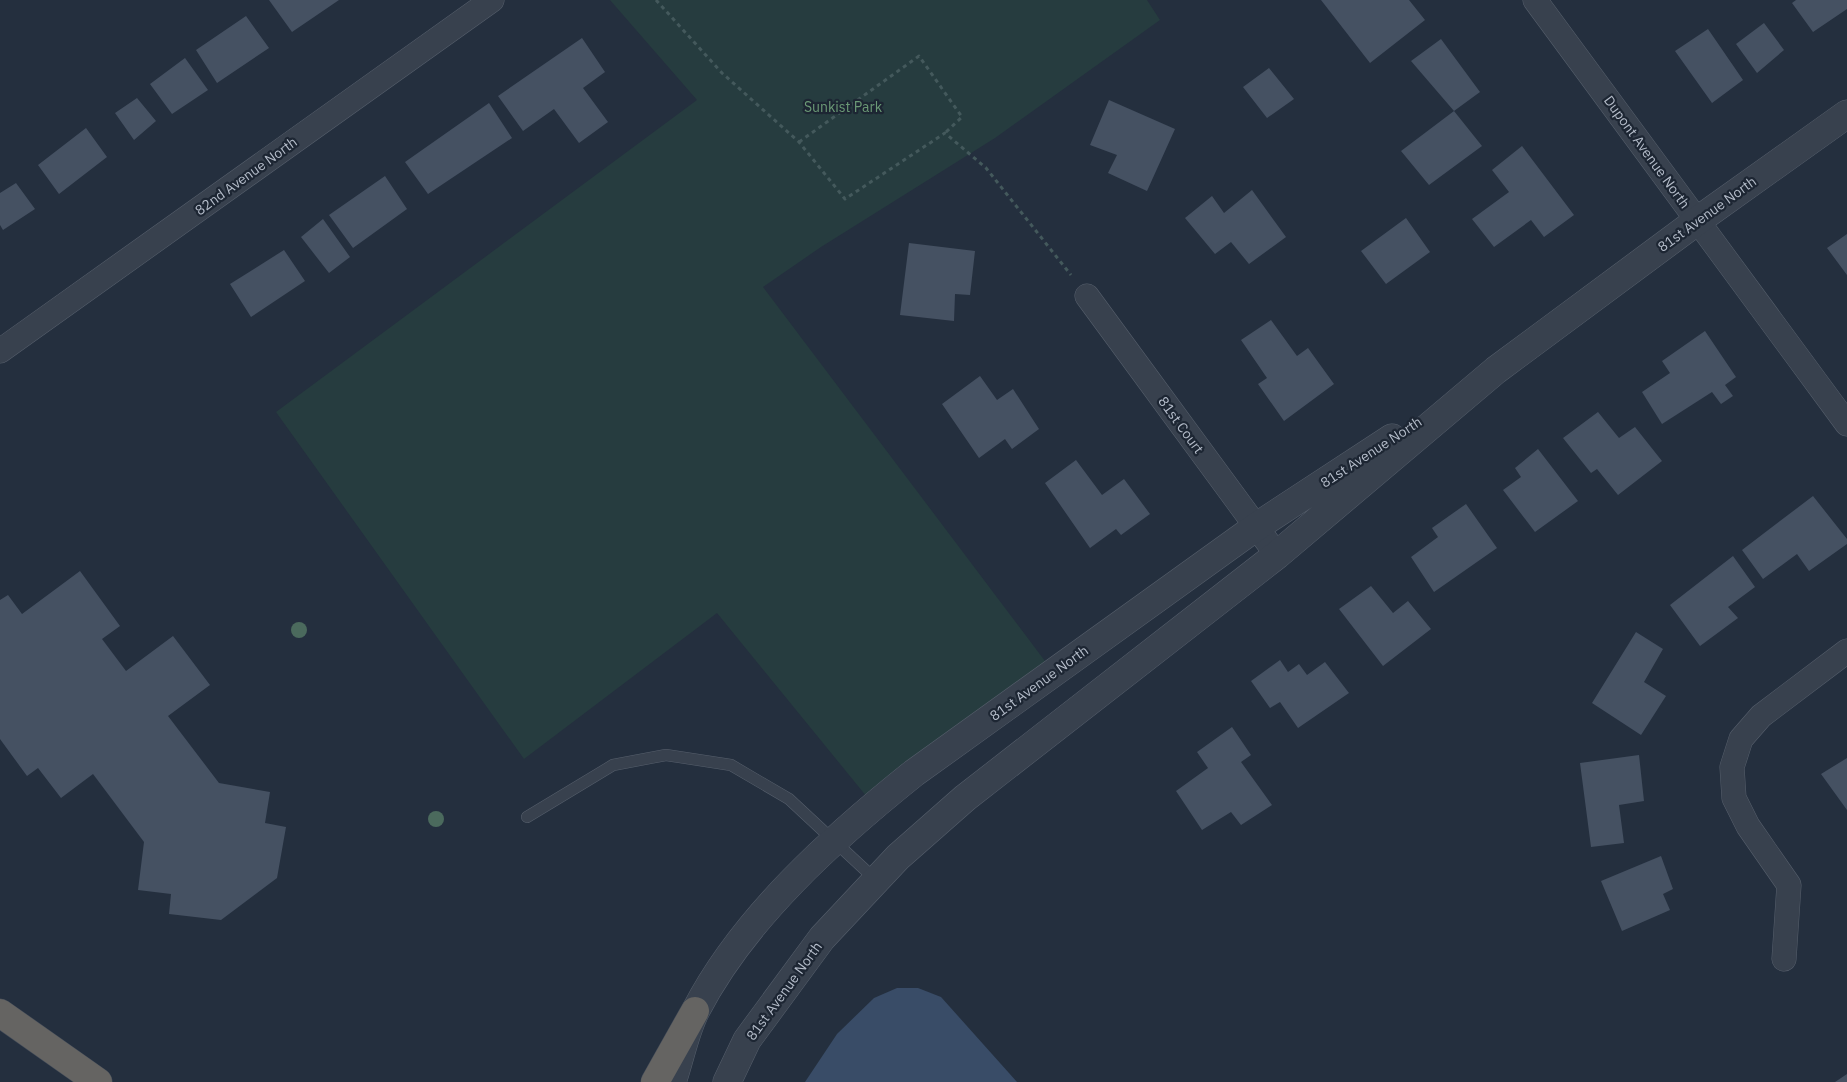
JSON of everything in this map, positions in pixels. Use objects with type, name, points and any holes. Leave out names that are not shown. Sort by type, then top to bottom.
[{"type":"highway","points":[[655,1082],[695,1011]]},
{"type":"highway","points":[[0,1013],[98,1082]]},
{"type":"street","name":"82nd Avenue North","points":[[0,351],[492,0]]},
{"type":"street","name":"Dupont Avenue North","points":[[1535,0],[1847,424]]},
{"type":"street","name":"81st Avenue North","points":[[672,1082],[695,1011],[727,960],[766,911],[860,816],[914,773],[1256,527],[1496,370],[1847,114]]},
{"type":"street","name":"81st Court","points":[[1086,296],[1277,555]]},
{"type":"street","name":"81st Avenue North","points":[[727,1082],[747,1040],[822,938],[876,880],[965,798],[1277,555],[1496,370]]},
{"type":"street","points":[[1784,959],[1789,885],[1748,826],[1734,798],[1732,767],[1741,739],[1761,716],[1847,651]]},
{"type":"lane","points":[[527,817],[613,765],[666,756],[731,765],[789,799],[876,880]]},
{"type":"path","points":[[656,0],[722,73],[799,142],[846,199],[945,134],[962,116],[920,56],[799,142]]},
{"type":"path","points":[[945,134],[986,168],[1086,296]]},
{"type":"green space","name":"Sunkist Park","points":[[610,0],[1147,0],[1160,20],[995,138],[821,247],[763,287],[1048,665],[867,797],[717,613],[524,759],[276,412],[697,100]]},
{"type":"water","points":[[897,988],[918,988],[941,997],[1017,1082],[805,1082],[837,1034],[874,998]]},
{"type":"building","points":[[269,0],[339,0],[292,32]]},
{"type":"building","points":[[1321,0],[1409,0],[1425,20],[1370,63]]},
{"type":"building","points":[[1796,0],[1847,0],[1847,9],[1813,32],[1792,3]]},
{"type":"building","points":[[246,16],[269,48],[217,83],[196,50]]},
{"type":"building","points":[[1764,23],[1784,50],[1757,73],[1736,44]]},
{"type":"building","points":[[1708,29],[1743,80],[1712,103],[1675,51]]},
{"type":"building","points":[[582,38],[605,72],[583,88],[608,122],[579,143],[554,109],[523,131],[498,96]]},
{"type":"building","points":[[1441,39],[1480,92],[1454,111],[1411,61]]},
{"type":"building","points":[[185,58],[208,90],[172,114],[150,84]]},
{"type":"building","points":[[1269,68],[1294,99],[1267,118],[1243,87]]},
{"type":"building","points":[[137,98],[156,121],[134,140],[115,113]]},
{"type":"building","points":[[1109,100],[1175,129],[1147,191],[1108,173],[1117,155],[1090,145]]},
{"type":"building","points":[[489,103],[512,138],[428,194],[405,162]]},
{"type":"building","points":[[1454,111],[1482,146],[1429,185],[1401,151]]},
{"type":"building","points":[[86,128],[107,157],[59,194],[38,165]]},
{"type":"building","points":[[1522,146],[1574,215],[1544,237],[1531,220],[1494,247],[1472,219],[1509,192],[1492,170]]},
{"type":"building","points":[[385,176],[407,209],[353,248],[329,215]]},
{"type":"building","points":[[16,183],[35,209],[3,230],[0,225],[0,193]]},
{"type":"building","points":[[1252,190],[1286,237],[1249,264],[1231,242],[1215,254],[1185,218],[1212,196],[1224,213]]},
{"type":"building","points":[[1406,218],[1430,252],[1386,284],[1361,251]]},
{"type":"building","points":[[323,219],[350,257],[329,273],[301,237]]},
{"type":"building","points":[[1847,234],[1847,275],[1827,248]]},
{"type":"building","points":[[909,243],[975,251],[970,295],[955,294],[954,321],[900,315]]},
{"type":"building","points":[[284,250],[305,281],[251,317],[230,284]]},
{"type":"building","points":[[1271,320],[1297,356],[1308,348],[1334,384],[1284,421],[1258,384],[1267,378],[1241,340]]},
{"type":"building","points":[[1705,331],[1736,377],[1725,385],[1733,396],[1721,404],[1712,392],[1662,424],[1642,392],[1670,373],[1662,361]]},
{"type":"building","points":[[980,376],[997,400],[1013,389],[1039,429],[1012,449],[1005,439],[979,458],[942,404]]},
{"type":"building","points":[[1598,412],[1619,438],[1635,427],[1662,461],[1618,495],[1597,469],[1591,473],[1563,438]]},
{"type":"building","points":[[1538,449],[1578,501],[1535,532],[1503,490],[1521,477],[1515,468]]},
{"type":"building","points":[[1076,460],[1102,495],[1124,479],[1150,514],[1121,535],[1116,529],[1090,548],[1045,483]]},
{"type":"building","points":[[1813,496],[1847,539],[1847,544],[1809,571],[1797,554],[1763,579],[1742,550]]},
{"type":"building","points":[[1466,504],[1497,548],[1434,592],[1411,557],[1438,537],[1432,528]]},
{"type":"building","points":[[1733,556],[1755,587],[1728,607],[1738,618],[1700,646],[1670,605]]},
{"type":"building","points":[[80,571],[120,626],[102,639],[126,671],[173,636],[210,685],[168,716],[219,783],[270,792],[265,823],[286,827],[277,878],[221,920],[169,914],[171,894],[138,890],[144,842],[93,774],[61,798],[38,768],[27,776],[0,739],[0,600],[8,595],[22,614]]},
{"type":"building","points":[[1371,586],[1393,613],[1408,601],[1431,629],[1383,666],[1339,609]]},
{"type":"building","points":[[1636,632],[1663,649],[1644,682],[1666,696],[1641,735],[1592,703]]},
{"type":"building","points":[[1280,660],[1288,672],[1299,664],[1307,675],[1325,662],[1349,693],[1298,728],[1280,702],[1270,708],[1251,681]]},
{"type":"building","points":[[1232,727],[1251,755],[1241,762],[1272,805],[1241,825],[1231,812],[1202,830],[1176,791],[1208,768],[1197,752]]},
{"type":"building","points":[[1639,755],[1644,801],[1619,805],[1624,843],[1591,847],[1580,763]]},
{"type":"building","points":[[1847,758],[1847,810],[1821,774]]},
{"type":"building","points":[[1661,856],[1673,889],[1663,894],[1670,910],[1622,931],[1601,881]]},
{"type":"building","points":[[1847,1074],[1847,1082],[1835,1082]]}]
